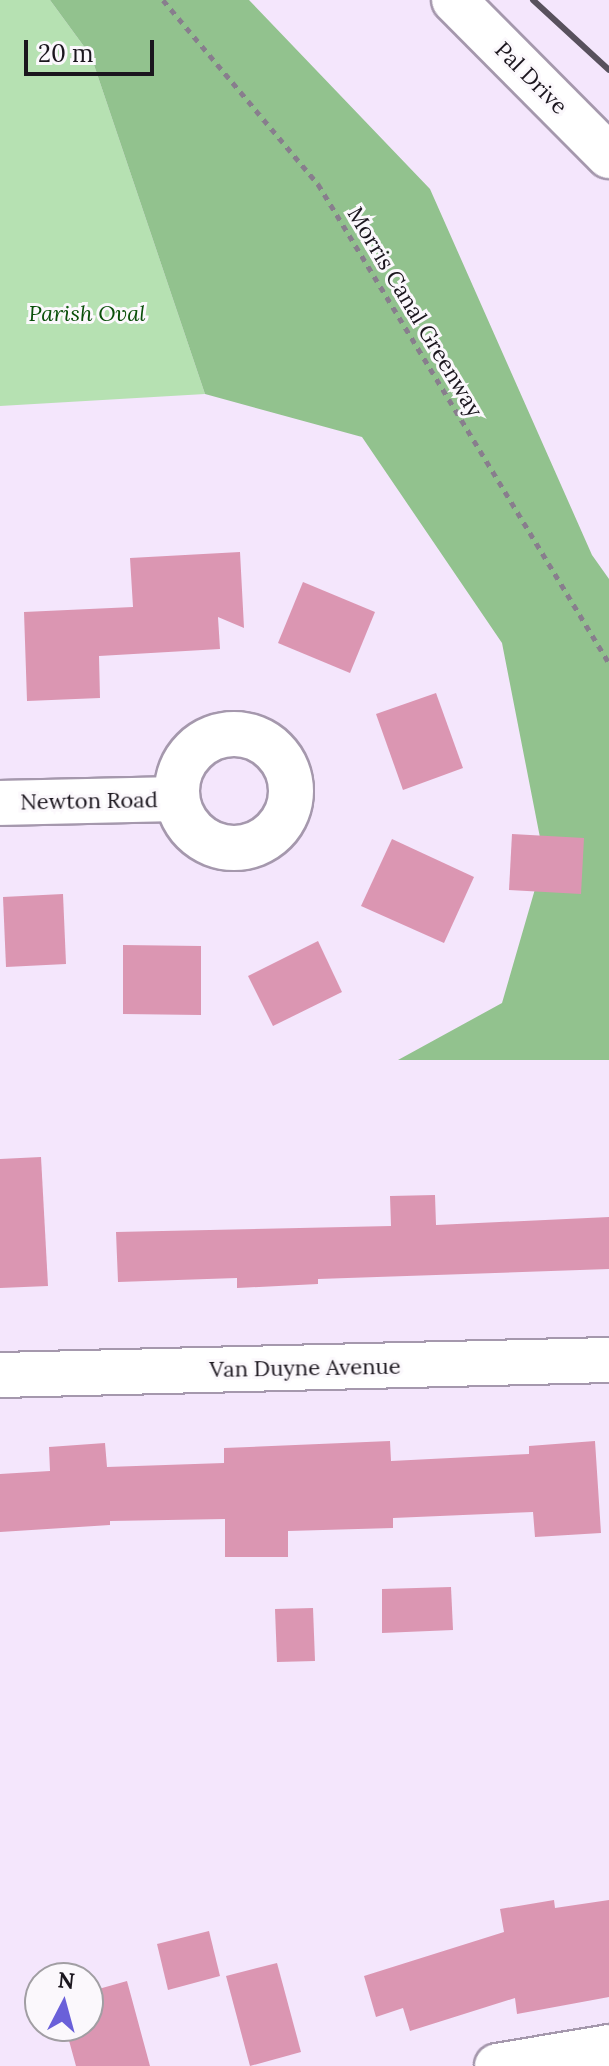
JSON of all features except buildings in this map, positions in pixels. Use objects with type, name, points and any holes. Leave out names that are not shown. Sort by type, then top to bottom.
[{"type":"street","name":"Pal Drive","points":[[454,0],[609,156]]},
{"type":"street","name":"Newton Road","points":[[0,803],[177,799]]},
{"type":"street","name":"Van Duyne Avenue","points":[[0,1375],[609,1360]]},
{"type":"street","points":[[497,2066],[609,2047]]},
{"type":"path","name":"Morris Canal Greenway","points":[[163,0],[318,184],[609,663]]},
{"type":"green space","name":"Parish Oval","points":[[0,0],[50,0],[91,56],[205,394],[0,406]]},
{"type":"green space","points":[[50,0],[249,0],[430,189],[592,555],[609,579],[609,1060],[398,1060],[502,1003],[544,858],[502,643],[362,437],[205,394],[91,56]]},
{"type":"railway","points":[[533,0],[609,70]]}]
